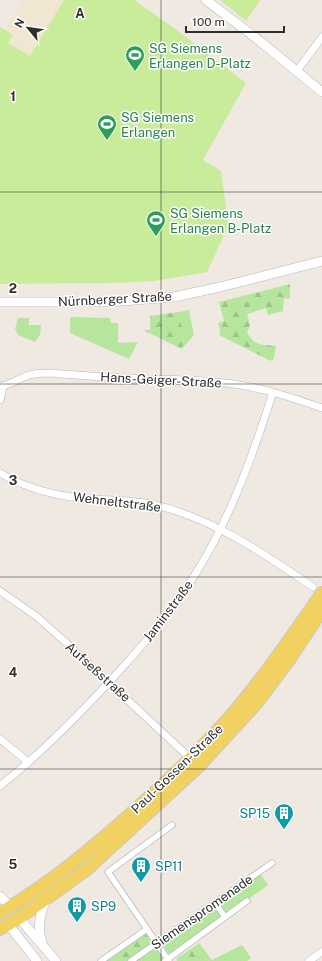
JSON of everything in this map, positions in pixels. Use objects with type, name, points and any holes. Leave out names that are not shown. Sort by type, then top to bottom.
[{"type":"main road","name":"Paul-Gossen-Straße","points":[[4,927],[86,870],[199,766],[256,704],[318,590]]},
{"type":"main road","name":"Paul-Gossen-Straße","points":[[3,912],[95,845],[192,759],[278,664],[322,610]]},
{"type":"main road","points":[[95,845],[95,852],[99,854],[105,853]]},
{"type":"main road","points":[[4,927],[3,912],[19,918]]},
{"type":"street","points":[[206,0],[322,92]]},
{"type":"street","points":[[297,71],[322,37]]},
{"type":"street","name":"Nürnberger Straße","points":[[0,302],[108,302],[174,297],[322,261]]},
{"type":"street","name":"Hans-Geiger-Straße","points":[[1,386],[37,373],[204,381],[234,384],[273,392],[322,408]]},
{"type":"street","points":[[0,400],[1,386]]},
{"type":"street","name":"Jaminstraße","points":[[0,786],[49,744],[110,682],[157,629],[175,605],[197,573],[236,497],[254,451],[273,392]]},
{"type":"street","name":"Wehneltstraße","points":[[0,474],[29,487],[60,494],[87,498],[134,501],[185,514],[220,529],[266,556],[318,590]]},
{"type":"street","name":"Aufseßstraße","points":[[0,591],[36,616],[110,682],[192,759]]},
{"type":"street","points":[[0,739],[28,763]]},
{"type":"street","points":[[167,960],[108,872],[172,826]]},
{"type":"street","name":"Siemenspromenade","points":[[131,961],[272,863]]},
{"type":"street","points":[[0,896],[3,912]]},
{"type":"street","points":[[42,944],[39,924],[41,911],[46,899]]},
{"type":"street","name":"Siemenspromenade","points":[[167,960],[248,901]]},
{"type":"street","points":[[215,903],[225,917]]},
{"type":"street","points":[[19,918],[56,961]]},
{"type":"street","points":[[4,927],[37,961]]},
{"type":"street","name":"Siemenspromenade","points":[[101,961],[147,929]]},
{"type":"street","points":[[309,961],[322,952]]},
{"type":"shaded area","points":[[24,0],[64,0],[30,56],[8,43],[4,30]]},
{"type":"green space","name":"SG Siemens Erlangen","points":[[64,0],[134,0],[174,28],[246,83],[203,160],[221,171],[228,222],[226,231],[207,272],[154,281],[115,283],[0,284],[0,27],[13,35],[8,43],[30,56]]},
{"type":"green space","points":[[220,0],[260,0],[246,21]]},
{"type":"green space","points":[[290,284],[290,299],[284,298],[283,311],[268,315],[266,308],[247,314],[250,325],[247,333],[250,337],[256,343],[276,346],[274,358],[271,361],[219,335],[220,329],[218,323],[224,321],[219,302]]},
{"type":"green space","points":[[189,310],[194,335],[182,349],[184,339],[179,312]]},
{"type":"green space","points":[[179,312],[184,339],[182,349],[144,330],[150,330],[150,316]]},
{"type":"green space","points":[[70,317],[110,318],[111,323],[118,323],[118,343],[138,342],[129,359],[70,333]]},
{"type":"green space","points":[[18,318],[29,318],[29,325],[41,325],[40,335],[35,342],[18,335],[15,329]]},
{"type":"green space","points":[[260,874],[268,885],[170,955],[161,943]]},
{"type":"green space","points":[[145,933],[152,943],[127,961],[105,961]]},
{"type":"green space","points":[[199,943],[212,960],[242,945],[251,958],[247,961],[209,961],[195,946]]},
{"type":"green space","points":[[195,946],[209,961],[177,961],[176,959]]},
{"type":"green space","points":[[156,947],[164,959],[162,961],[135,961]]},
{"type":"place","name":"SG Siemens Erlangen D-Platz","points":[[135,72]]},
{"type":"place","name":"SG Siemens Erlangen","points":[[107,141]]},
{"type":"place","name":"SG Siemens Erlangen B-Platz","points":[[156,237]]},
{"type":"place","name":"SP15","points":[[284,830]]},
{"type":"place","name":"SP11","points":[[141,883]]},
{"type":"place","name":"SP9","points":[[77,923]]}]
